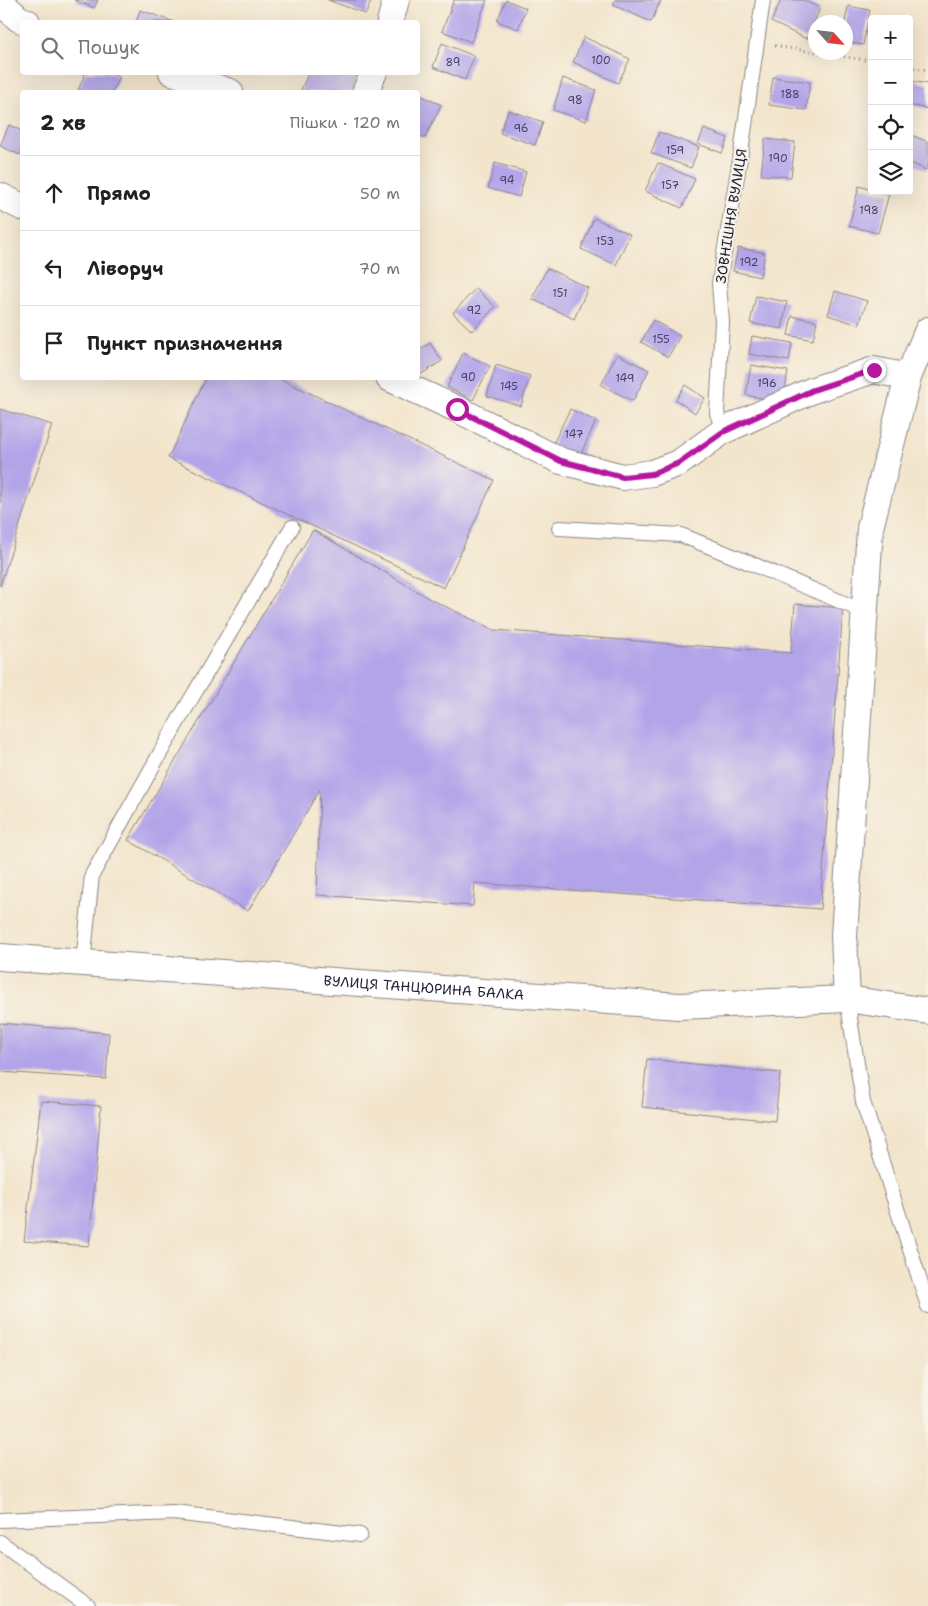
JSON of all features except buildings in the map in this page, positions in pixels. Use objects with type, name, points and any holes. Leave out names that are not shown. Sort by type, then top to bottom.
[{"type":"street","points":[[391,20],[396,0]]},
{"type":"street","points":[[181,75],[224,90]]},
{"type":"street","points":[[366,90],[373,75]]},
{"type":"street","points":[[0,196],[20,205]]},
{"type":"street","points":[[847,999],[844,936],[870,528],[908,377],[928,330]]},
{"type":"street","points":[[393,380],[457,409],[561,461],[623,477],[652,474],[679,463],[723,432],[813,390],[874,370],[908,377]]},
{"type":"street","name":"ВУЛИЦЯ ТАНЦЮРИНА БАЛКА","points":[[0,957],[679,1006],[847,999],[928,1011]]},
{"type":"lane","name":"ЗОВНІШНЯ ВУЛИЦЯ","points":[[723,432],[717,413],[722,322],[719,283],[741,153],[763,0]]},
{"type":"lane","points":[[83,963],[92,875],[177,723],[292,527]]},
{"type":"lane","points":[[559,528],[681,535],[750,562],[865,612]]},
{"type":"lane","points":[[847,999],[863,1102],[928,1306]]},
{"type":"lane","points":[[0,1520],[174,1513],[360,1535]]},
{"type":"lane","points":[[0,1542],[88,1606]]},
{"type":"path","points":[[757,44],[868,60]]},
{"type":"path","points":[[913,68],[928,70]]},
{"type":"route","points":[[457,409],[561,461],[623,477],[652,474],[679,463],[723,432],[813,390],[874,370]]}]
